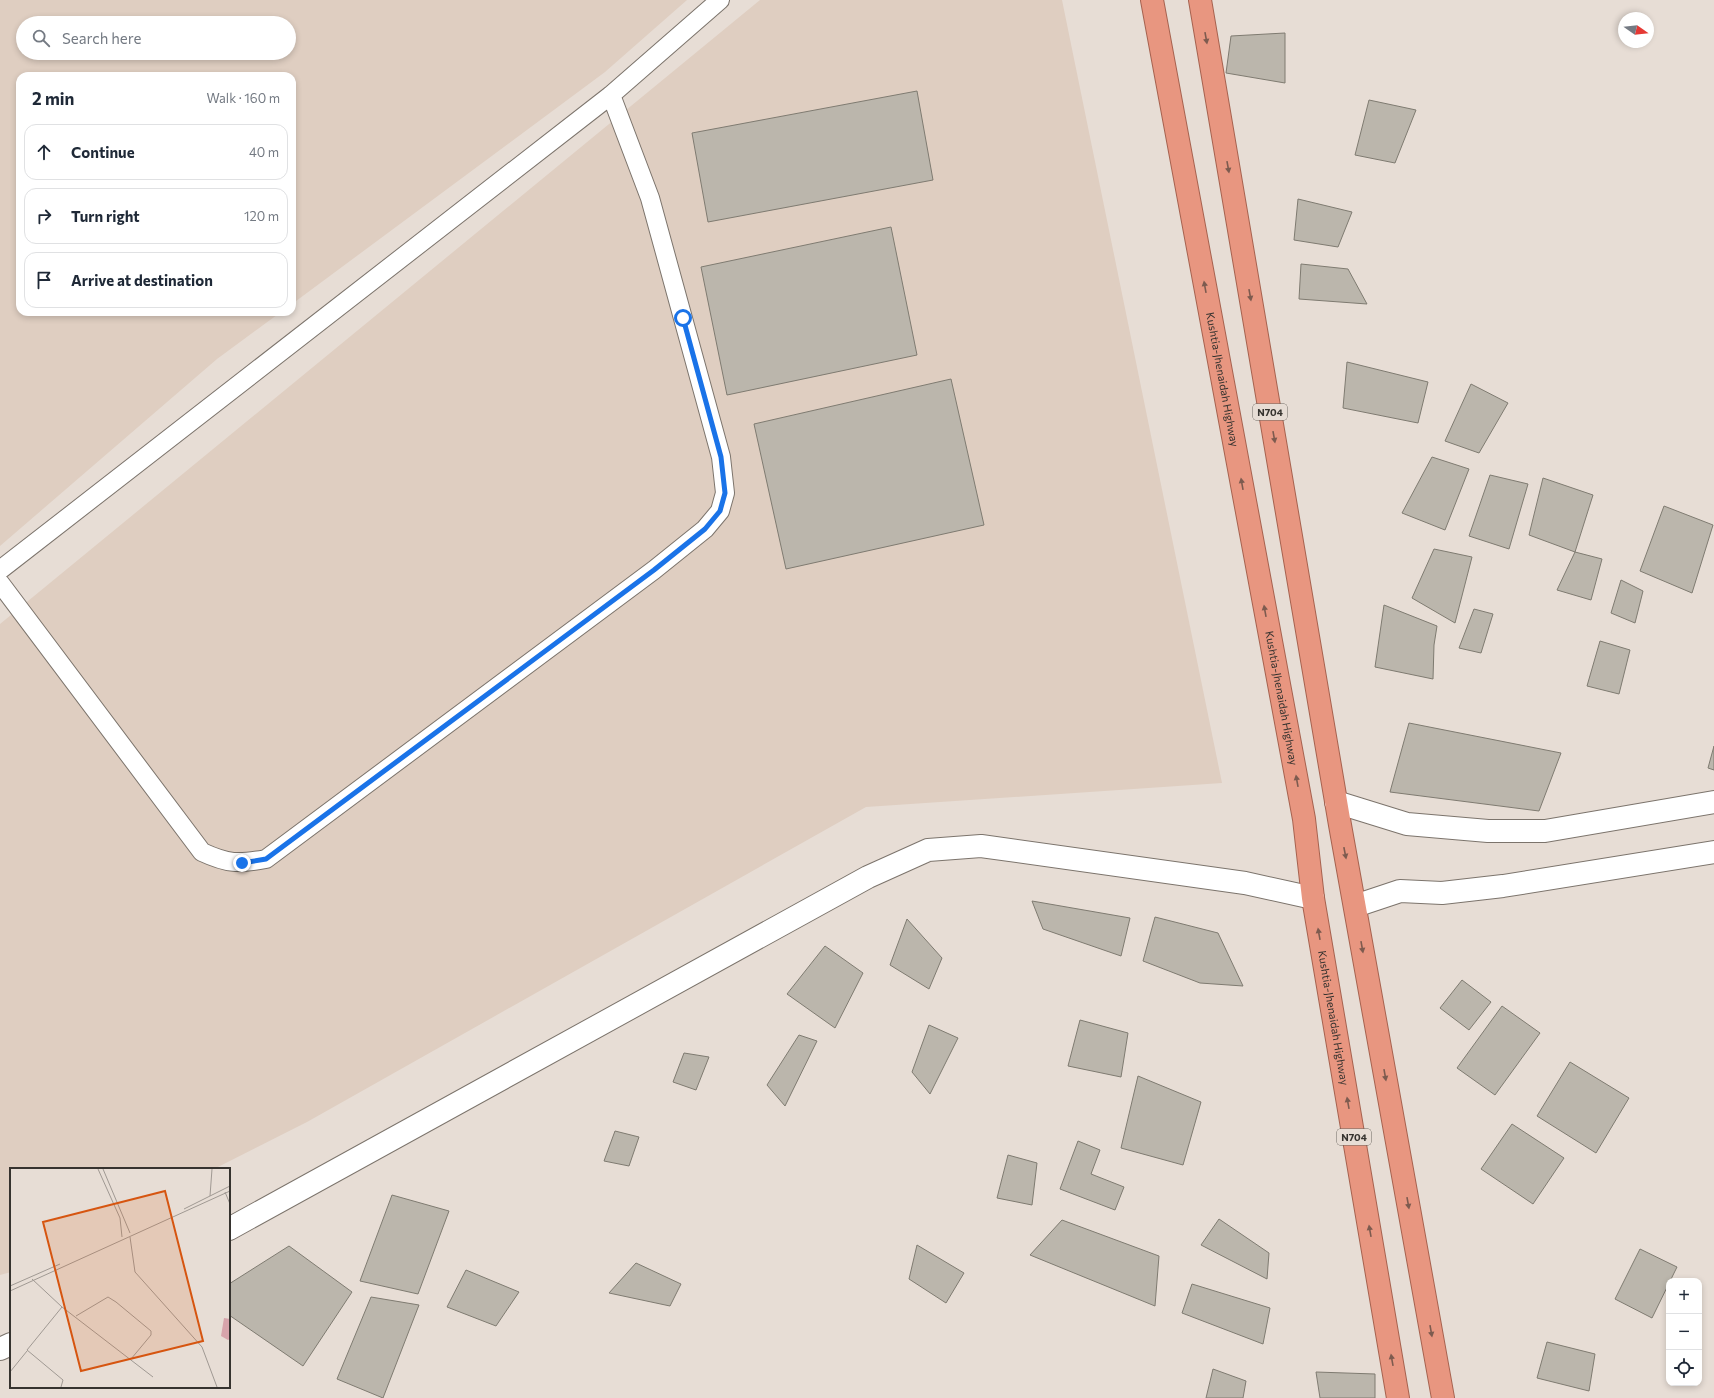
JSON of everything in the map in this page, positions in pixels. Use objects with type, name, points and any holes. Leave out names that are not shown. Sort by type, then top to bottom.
[{"type":"highway","name":"Kushtia-Jhenaidah Highway","points":[[1152,0],[1304,819],[1313,898],[1398,1398]]},
{"type":"highway","name":"N704","points":[[1200,0],[1336,802],[1443,1398]]},
{"type":"street","points":[[1336,802],[1407,824],[1488,831],[1545,831],[1714,802]]},
{"type":"street","points":[[230,1228],[868,877],[928,850],[980,846],[1245,884],[1313,898]]},
{"type":"street","points":[[1355,906],[1400,891],[1442,893],[1714,852]]},
{"type":"street","points":[[0,1349],[10,1344]]},
{"type":"lane","points":[[0,570],[612,96],[720,0]]},
{"type":"lane","points":[[0,583],[202,852],[221,861],[242,863],[266,859],[654,570],[705,529],[720,511],[725,493],[721,457],[650,198],[612,96]]},
{"type":"shaded area","points":[[0,0],[687,0],[605,72],[296,301],[296,72],[16,72],[16,316],[276,316],[217,359],[0,546]]},
{"type":"shaded area","points":[[760,0],[1062,0],[1222,783],[866,807],[307,1122],[216,1168],[10,1168],[10,1272],[0,1275],[0,624]]},
{"type":"building","points":[[1285,33],[1285,83],[1226,73],[1231,36]]},
{"type":"building","points":[[917,91],[933,180],[708,222],[692,133]]},
{"type":"building","points":[[1369,100],[1416,110],[1395,163],[1355,155]]},
{"type":"building","points":[[1298,199],[1352,212],[1338,247],[1294,240]]},
{"type":"building","points":[[891,227],[917,355],[727,395],[701,267]]},
{"type":"building","points":[[1301,264],[1348,269],[1367,304],[1299,299]]},
{"type":"building","points":[[1347,362],[1428,382],[1418,423],[1343,408]]},
{"type":"building","points":[[951,379],[984,525],[786,569],[754,424]]},
{"type":"building","points":[[1471,384],[1508,403],[1479,453],[1445,441]]},
{"type":"building","points":[[1432,457],[1469,469],[1445,530],[1402,513]]},
{"type":"building","points":[[1490,475],[1528,484],[1509,549],[1469,536]]},
{"type":"building","points":[[1543,478],[1593,495],[1575,552],[1529,535]]},
{"type":"building","points":[[1664,506],[1713,525],[1692,593],[1640,571]]},
{"type":"building","points":[[1434,549],[1472,557],[1455,623],[1412,598]]},
{"type":"building","points":[[1575,552],[1602,559],[1591,600],[1557,590]]},
{"type":"building","points":[[1621,580],[1643,591],[1635,623],[1611,613]]},
{"type":"building","points":[[1384,605],[1437,626],[1434,645],[1433,679],[1375,667]]},
{"type":"building","points":[[1474,609],[1493,614],[1481,653],[1459,648]]},
{"type":"building","points":[[1600,641],[1630,650],[1619,694],[1587,686]]},
{"type":"building","points":[[1409,723],[1561,753],[1539,811],[1390,792]]},
{"type":"building","points":[[1714,746],[1714,770],[1708,768]]},
{"type":"building","points":[[1032,901],[1130,918],[1121,956],[1043,929]]},
{"type":"building","points":[[1155,917],[1218,933],[1243,986],[1200,983],[1143,961]]},
{"type":"building","points":[[907,919],[942,958],[929,989],[890,965]]},
{"type":"building","points":[[825,946],[863,973],[835,1028],[787,994]]},
{"type":"building","points":[[1462,980],[1491,1002],[1469,1030],[1440,1008]]},
{"type":"building","points":[[1502,1006],[1540,1033],[1495,1095],[1457,1068]]},
{"type":"building","points":[[1080,1020],[1128,1033],[1121,1077],[1068,1066]]},
{"type":"building","points":[[929,1025],[958,1038],[930,1094],[912,1072]]},
{"type":"building","points":[[799,1035],[817,1041],[785,1106],[767,1085]]},
{"type":"building","points":[[684,1053],[709,1057],[696,1090],[673,1082]]},
{"type":"building","points":[[1570,1062],[1629,1098],[1596,1153],[1537,1116]]},
{"type":"building","points":[[1138,1076],[1201,1102],[1183,1165],[1121,1148]]},
{"type":"building","points":[[1512,1124],[1564,1158],[1533,1204],[1481,1169]]},
{"type":"building","points":[[615,1131],[639,1137],[629,1166],[604,1161]]},
{"type":"building","points":[[1078,1141],[1100,1150],[1091,1174],[1124,1187],[1115,1210],[1060,1189]]},
{"type":"building","points":[[1008,1155],[1037,1163],[1032,1205],[997,1198]]},
{"type":"building","points":[[392,1195],[449,1211],[418,1294],[360,1281]]},
{"type":"building","points":[[1219,1219],[1269,1253],[1267,1279],[1201,1245]]},
{"type":"building","points":[[1062,1220],[1159,1256],[1155,1306],[1030,1255]]},
{"type":"building","points":[[917,1245],[964,1273],[946,1303],[909,1279]]},
{"type":"building","points":[[289,1246],[352,1292],[303,1366],[230,1316],[230,1283]]},
{"type":"building","points":[[1640,1249],[1677,1267],[1672,1278],[1666,1278],[1666,1289],[1652,1318],[1615,1299]]},
{"type":"building","points":[[636,1263],[681,1284],[670,1306],[609,1293]]},
{"type":"building","points":[[466,1270],[519,1292],[496,1326],[447,1307]]},
{"type":"building","points":[[1192,1284],[1270,1308],[1263,1344],[1182,1313]]},
{"type":"building","points":[[371,1297],[419,1305],[383,1398],[337,1379]]},
{"type":"building","points":[[1547,1342],[1595,1354],[1589,1391],[1537,1378]]},
{"type":"building","points":[[1213,1369],[1246,1381],[1243,1398],[1206,1398]]},
{"type":"building","points":[[1316,1372],[1375,1374],[1375,1398],[1320,1398]]},
{"type":"route","points":[[242,863],[266,859],[654,570],[705,529],[720,511],[725,493],[721,457],[683,318]]}]
